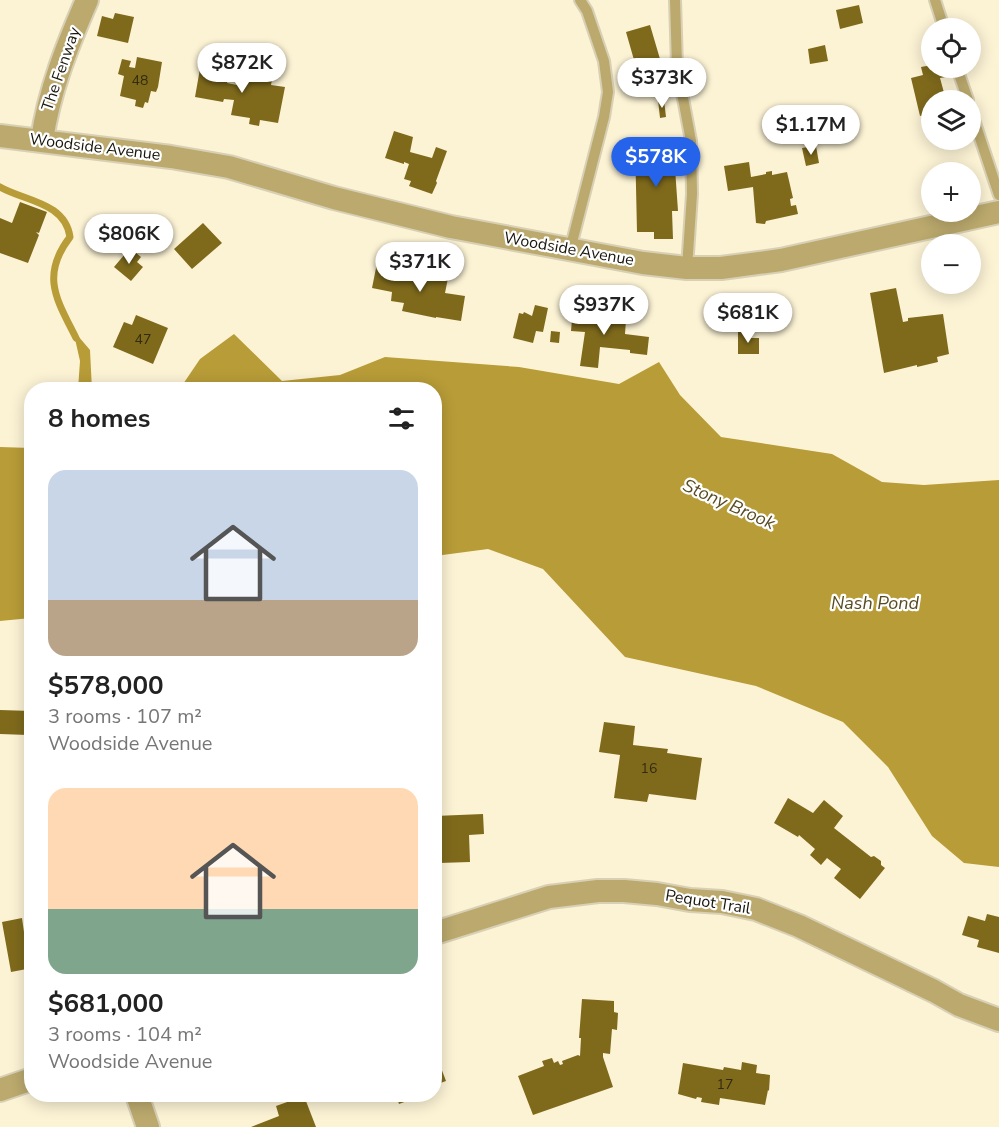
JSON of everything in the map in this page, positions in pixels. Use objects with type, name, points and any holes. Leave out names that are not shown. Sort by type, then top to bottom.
[{"type":"street","name":"The Fenway","points":[[42,140],[46,109],[68,45],[87,0]]},
{"type":"street","name":"Woodside Avenue","points":[[0,136],[171,157],[229,167],[408,218],[570,250],[687,268],[721,268],[781,260],[999,212]]},
{"type":"street","name":"Pequot Trail","points":[[442,931],[549,897],[598,891],[635,892],[722,902],[756,909],[799,926],[959,1005],[999,1020]]},
{"type":"street","points":[[0,1090],[24,1082]]},
{"type":"street","points":[[139,1102],[147,1127]]},
{"type":"lane","points":[[570,250],[604,117],[608,92],[604,61],[587,11],[580,0]]},
{"type":"lane","points":[[675,0],[677,66],[691,141],[692,194],[687,268]]},
{"type":"lane","points":[[935,0],[941,18]]},
{"type":"lane","points":[[981,141],[999,195]]},
{"type":"water","points":[[73,330],[90,350],[92,382],[78,382],[80,361]]},
{"type":"water","name":"Nash Pond","points":[[234,334],[282,381],[340,375],[385,357],[519,367],[619,384],[659,362],[680,395],[721,437],[832,454],[882,482],[924,485],[999,480],[999,867],[964,863],[932,836],[888,767],[843,722],[756,686],[625,657],[543,569],[488,549],[442,555],[442,382],[184,382],[200,359]]},
{"type":"water","points":[[0,447],[24,448],[24,619],[0,621]]},
{"type":"building","points":[[859,5],[863,23],[840,29],[836,10]]},
{"type":"building","points":[[115,13],[134,17],[128,43],[97,36],[102,16],[113,19]]},
{"type":"building","points":[[650,25],[660,59],[636,67],[626,32]]},
{"type":"building","points":[[825,45],[828,61],[810,64],[808,49]]},
{"type":"building","points":[[137,57],[162,62],[156,92],[151,91],[148,103],[145,102],[143,108],[135,106],[136,100],[120,96],[124,76],[118,74],[122,59],[131,61],[129,67],[135,68]]},
{"type":"building","points":[[201,63],[230,69],[227,83],[237,85],[238,78],[254,81],[256,71],[273,74],[271,85],[285,87],[278,123],[260,120],[259,126],[249,124],[250,118],[231,115],[234,100],[224,99],[223,102],[195,97]]},
{"type":"building","points":[[921,76],[921,78],[940,78],[943,90],[921,90],[921,116],[920,116],[911,78]]},
{"type":"building","points":[[658,100],[664,100],[666,117],[660,118]]},
{"type":"building","points":[[394,131],[413,137],[410,152],[432,158],[436,147],[447,151],[432,194],[409,186],[411,181],[404,179],[409,164],[385,158]]},
{"type":"building","points":[[673,140],[678,211],[672,211],[673,239],[654,239],[654,232],[637,232],[635,142]]},
{"type":"building","points":[[816,146],[819,163],[806,166],[802,148]]},
{"type":"building","points":[[749,162],[751,177],[772,171],[772,175],[787,172],[793,198],[790,199],[791,206],[796,205],[798,214],[766,221],[765,224],[756,223],[753,187],[728,191],[724,166]]},
{"type":"building","points":[[20,202],[47,212],[39,233],[36,232],[39,235],[28,263],[0,253],[0,218],[12,223]]},
{"type":"building","points":[[203,223],[222,243],[192,269],[174,249]]},
{"type":"building","points":[[130,248],[141,257],[137,262],[143,267],[131,281],[114,267]]},
{"type":"building","points":[[377,263],[393,266],[393,271],[409,274],[410,270],[448,278],[445,293],[465,296],[461,321],[402,311],[404,303],[391,301],[392,292],[372,288]]},
{"type":"building","points":[[896,288],[903,322],[908,321],[908,318],[943,314],[949,354],[937,357],[938,362],[884,373],[870,293]]},
{"type":"building","points":[[535,305],[548,308],[543,332],[536,331],[533,343],[513,338],[519,313],[524,312],[532,316]]},
{"type":"building","points":[[573,308],[589,309],[588,314],[603,315],[603,318],[626,320],[625,334],[649,337],[647,355],[630,353],[630,350],[600,347],[598,368],[580,366],[585,332],[571,331]]},
{"type":"building","points":[[136,315],[168,328],[153,364],[113,347],[124,322],[132,325]]},
{"type":"building","points":[[551,331],[560,332],[559,343],[550,342]]},
{"type":"building","points":[[738,331],[751,331],[751,338],[759,338],[759,354],[738,354]]},
{"type":"building","points":[[0,710],[24,711],[24,735],[0,734]]},
{"type":"building","points":[[604,722],[635,726],[633,745],[668,749],[667,753],[702,758],[696,800],[649,794],[647,802],[614,798],[620,755],[599,752]]},
{"type":"building","points":[[788,798],[813,813],[824,800],[843,816],[834,828],[871,857],[874,856],[881,861],[881,865],[885,868],[860,899],[834,878],[841,869],[827,858],[821,865],[810,855],[815,849],[799,835],[798,837],[774,823]]},
{"type":"building","points":[[483,814],[484,834],[469,835],[470,862],[442,863],[442,816]]},
{"type":"building","points":[[987,914],[999,917],[999,953],[977,947],[979,940],[962,935],[968,916],[985,921]]},
{"type":"building","points":[[22,918],[24,970],[11,972],[2,922]]},
{"type":"building","points":[[582,999],[614,1001],[614,1012],[618,1013],[617,1030],[612,1029],[610,1054],[603,1053],[613,1087],[533,1115],[518,1076],[544,1066],[542,1061],[552,1058],[554,1063],[558,1061],[560,1065],[563,1064],[562,1061],[580,1056]]},
{"type":"building","points":[[742,1062],[757,1065],[756,1073],[770,1075],[765,1105],[720,1098],[719,1105],[701,1102],[702,1098],[697,1097],[696,1099],[678,1094],[683,1063],[723,1070],[724,1067],[741,1070]]},
{"type":"building","points":[[442,1070],[446,1081],[442,1082]]},
{"type":"building","points":[[287,1102],[306,1102],[316,1127],[251,1127],[279,1116],[276,1106]]},
{"type":"waterway","points":[[0,187],[52,209],[67,225],[70,237],[61,251],[54,276],[58,300],[76,338]]},
{"type":"water label","name":"Stony Brook","points":[[729,504]]}]
